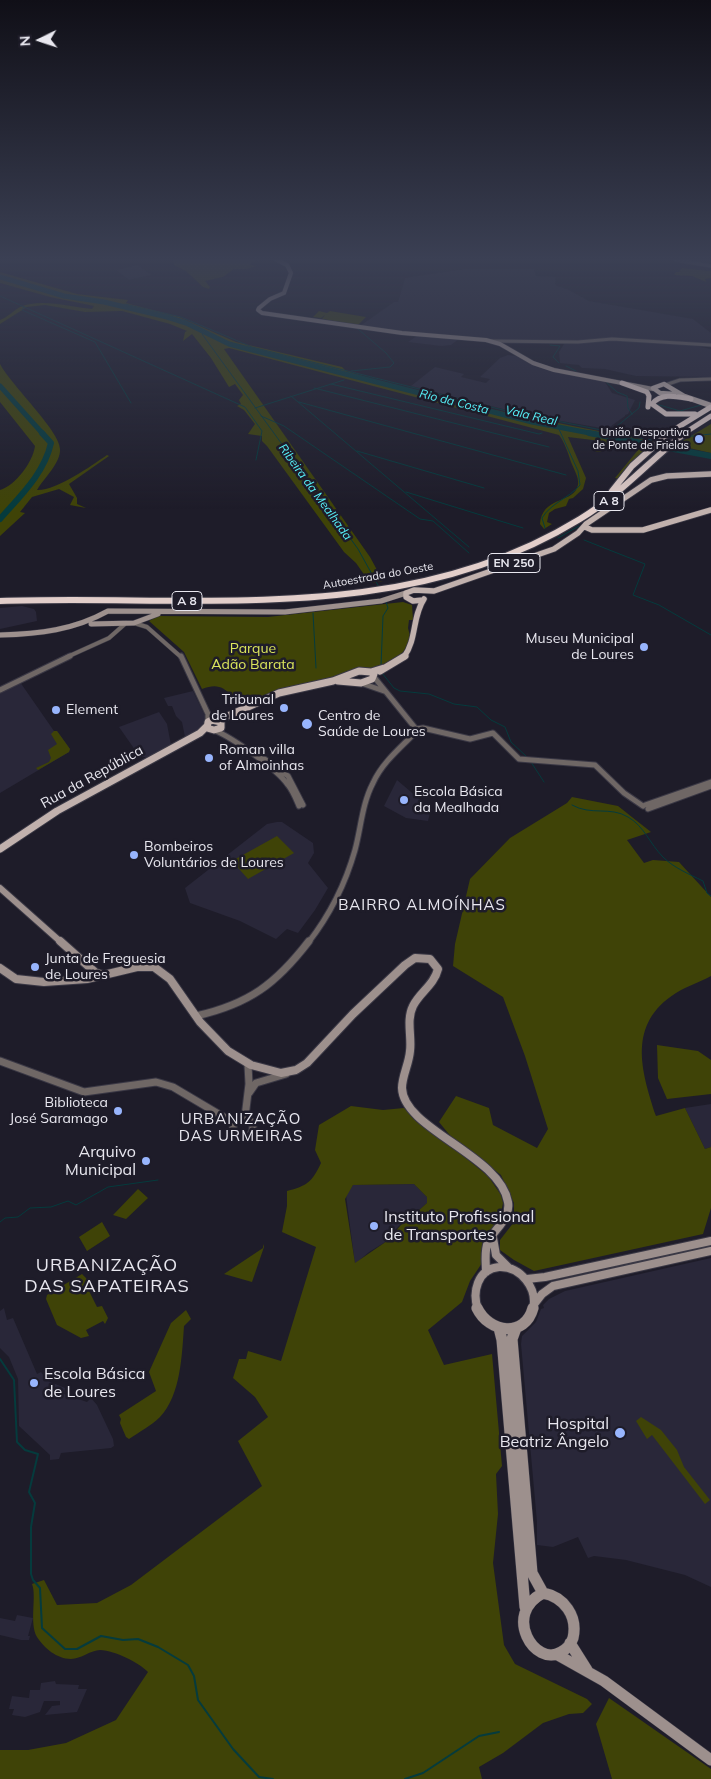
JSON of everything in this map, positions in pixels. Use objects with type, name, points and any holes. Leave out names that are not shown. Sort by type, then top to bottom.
[{"type":"highway","points":[[622,383],[645,391],[649,396],[648,402],[651,410],[671,422],[670,436],[652,454]]},
{"type":"highway","points":[[648,402],[655,394],[654,389]]},
{"type":"highway","points":[[663,394],[652,404],[655,408],[666,414],[682,416],[710,408]]},
{"type":"highway","points":[[656,399],[667,396],[691,399]]},
{"type":"highway","name":"Autoestrada do Oeste","points":[[387,585],[450,568],[517,546],[561,526],[612,491],[670,436],[710,408]]},
{"type":"highway","name":"Autoestrada do Oeste","points":[[670,436],[711,416]]},
{"type":"highway","points":[[690,427],[710,423]]},
{"type":"highway","name":"Autoestrada do Oeste","points":[[0,601],[256,601],[332,596],[472,567],[543,540],[568,528],[608,502],[652,454]]},
{"type":"highway","name":"Autoestrada do Oeste","points":[[0,596],[262,596],[373,588]]},
{"type":"main road","points":[[504,343],[533,362],[544,366],[654,389],[663,394],[691,399],[710,408]]},
{"type":"main road","points":[[562,369],[654,389],[665,384],[674,388],[682,395],[710,408]]},
{"type":"main road","points":[[670,394],[674,388]]},
{"type":"main road","points":[[578,533],[594,526],[602,515],[651,480],[671,475],[711,474]]},
{"type":"main road","points":[[578,533],[585,527],[594,526],[644,530],[711,509]]},
{"type":"main road","name":"EN 250","points":[[424,596],[548,552],[562,545],[578,533]]},
{"type":"main road","points":[[103,621],[102,613],[108,611],[162,613],[270,612],[331,608],[381,601],[414,590],[424,596]]},
{"type":"main road","points":[[406,593],[406,597],[417,608]]},
{"type":"main road","points":[[391,599],[412,601],[424,596]]},
{"type":"main road","points":[[333,681],[358,682],[402,658],[414,641],[417,608],[424,596]]},
{"type":"main road","points":[[144,611],[147,618]]},
{"type":"main road","points":[[0,636],[52,634],[103,621],[134,623],[162,613]]},
{"type":"main road","points":[[210,727],[265,699],[292,689],[333,681],[359,671],[373,674]]},
{"type":"main road","points":[[351,675],[349,679],[358,682]]},
{"type":"main road","points":[[210,727],[220,722]]},
{"type":"main road","name":"Rua da República","points":[[0,849],[52,814],[210,727]]},
{"type":"main road","points":[[0,888],[96,973],[105,975]]},
{"type":"main road","points":[[0,968],[9,976],[20,980],[77,980],[142,967],[159,968],[226,1052],[255,1067],[287,1074],[299,1070],[404,965],[415,958],[430,959],[438,969],[437,975],[413,1007],[410,1017],[410,1052],[402,1092],[407,1104],[504,1187],[508,1212],[505,1220],[486,1247],[486,1272]]},
{"type":"main road","points":[[77,980],[86,974],[86,964]]},
{"type":"main road","points":[[493,1235],[492,1250],[509,1268]]},
{"type":"main road","points":[[527,1279],[545,1277],[711,1241]]},
{"type":"main road","points":[[535,1303],[532,1286],[527,1279],[518,1271],[509,1268],[499,1267],[486,1272],[477,1282],[474,1291],[475,1302],[479,1312],[486,1321],[499,1328],[516,1328],[525,1323],[532,1315],[535,1303],[542,1294],[553,1286],[711,1251]]},
{"type":"main road","points":[[499,1328],[502,1340],[525,1607],[523,1624],[529,1641],[541,1652],[556,1654],[587,1670],[711,1760]]},
{"type":"main road","points":[[516,1328],[512,1339],[531,1566],[532,1572],[543,1592]]},
{"type":"main road","points":[[525,1607],[532,1597],[543,1592],[555,1594],[567,1606],[574,1623],[574,1634],[566,1648],[556,1654]]},
{"type":"main road","points":[[570,1643],[587,1670]]},
{"type":"street","points":[[678,343],[711,345]]},
{"type":"street","points":[[665,384],[680,380],[711,380]]},
{"type":"street","points":[[674,388],[673,384],[678,382],[711,380]]},
{"type":"street","points":[[146,627],[147,618]]},
{"type":"street","points":[[103,621],[113,629],[112,636]]},
{"type":"street","points":[[0,690],[23,676],[112,636],[126,623]]},
{"type":"street","points":[[134,623],[146,627],[182,657],[208,714],[210,727],[226,735],[277,774],[289,786],[301,806]]},
{"type":"street","points":[[373,674],[416,729]]},
{"type":"street","points":[[358,682],[386,692]]},
{"type":"street","points":[[208,714],[220,722],[228,732],[283,772],[294,786],[295,794]]},
{"type":"street","points":[[416,729],[423,728],[472,739],[493,733],[516,757],[590,764],[597,767],[624,793],[645,807]]},
{"type":"street","points":[[196,1016],[208,1015],[226,1009],[256,994],[275,980],[299,954],[323,918],[344,878],[354,852],[372,784],[379,771],[416,732],[416,729]]},
{"type":"street","points":[[645,807],[711,782]]},
{"type":"street","points":[[645,807],[711,786]]},
{"type":"street","points":[[0,1061],[78,1091],[102,1091],[156,1082],[173,1087],[227,1119],[236,1137],[243,1138],[253,1132],[254,1124],[242,1118],[227,1119]]},
{"type":"street","points":[[252,1083],[255,1067]]},
{"type":"street","points":[[232,1127],[242,1118],[255,1067]]},
{"type":"street","points":[[252,1083],[287,1074]]},
{"type":"shaded area","points":[[416,343],[454,343],[441,346]]},
{"type":"shaded area","points":[[711,343],[711,346],[690,345],[711,349],[711,377],[636,376],[605,369],[582,368],[579,365],[560,363],[559,352],[564,344]]},
{"type":"shaded area","points":[[508,355],[605,382],[612,393],[635,400],[628,414],[607,429],[527,415],[411,386],[435,367],[464,374],[461,377],[486,383],[490,379],[480,377],[500,358]]},
{"type":"shaded area","points":[[22,606],[34,609],[37,621],[0,629],[0,608]]},
{"type":"shaded area","points":[[20,682],[54,731],[57,731],[70,749],[69,752],[0,793],[0,693]]},
{"type":"shaded area","points":[[193,691],[207,720],[200,729],[185,737],[182,722],[176,716],[172,706],[168,706],[164,698]]},
{"type":"shaded area","points":[[159,712],[167,724],[171,745],[149,757],[140,757],[119,727]]},
{"type":"shaded area","name":"Escola Básica da Mealhada","points":[[397,780],[431,809],[428,821],[406,818],[384,806]]},
{"type":"shaded area","points":[[282,822],[313,843],[314,853],[308,863],[328,888],[298,933],[287,929],[276,939],[240,921],[190,903],[185,888],[267,824]]},
{"type":"shaded area","points":[[711,1104],[711,1147],[705,1149],[685,1108]]},
{"type":"shaded area","name":"Instituto Profissional de Transportes","points":[[414,1184],[427,1197],[427,1203],[417,1212],[411,1214],[392,1233],[387,1241],[369,1252],[355,1264],[346,1195],[353,1185]]},
{"type":"shaded area","name":"Hospital Beatriz Ângelo","points":[[711,1258],[711,1587],[685,1575],[626,1560],[594,1556],[588,1558],[578,1537],[553,1547],[537,1545],[537,1522],[521,1344],[522,1336],[536,1322],[541,1309],[544,1308],[543,1305],[549,1299],[565,1291]]},
{"type":"shaded area","name":"Escola Básica de Loures","points":[[4,1308],[7,1320],[13,1318],[37,1374],[41,1372],[48,1381],[65,1388],[64,1394],[87,1402],[91,1398],[97,1405],[113,1439],[114,1446],[111,1448],[61,1453],[59,1459],[50,1460],[50,1455],[19,1426],[18,1379],[9,1357],[0,1348],[0,1311]]},
{"type":"shaded area","points":[[17,1615],[33,1618],[28,1636],[30,1636],[29,1640],[0,1635],[0,1618],[15,1621]]},
{"type":"shaded area","points":[[55,1681],[56,1684],[79,1685],[78,1689],[87,1689],[77,1712],[45,1715],[52,1706],[60,1705],[60,1701],[44,1701],[40,1712],[25,1717],[12,1715],[14,1709],[9,1709],[12,1696],[29,1698],[30,1690],[40,1690],[41,1683]]},
{"type":"green space","points":[[199,343],[240,343],[342,367],[346,371],[422,393],[500,411],[656,442],[620,479],[615,478],[638,450],[610,443],[602,451],[597,452],[595,451],[601,441],[568,437],[586,478],[583,489],[573,498],[569,499],[566,506],[549,513],[547,522],[552,524],[544,529],[540,524],[546,509],[574,493],[578,485],[577,475],[559,435],[229,348],[224,349],[370,557],[383,581],[370,583],[356,563],[344,552],[262,441],[262,436],[248,434],[255,424],[244,410],[237,406],[241,404],[239,400],[243,395],[235,384],[229,387]]},
{"type":"green space","points":[[0,364],[58,441],[60,454],[58,460],[37,490],[63,482],[107,455],[109,456],[69,484],[77,498],[77,504],[86,508],[70,505],[74,497],[59,489],[32,497],[20,512],[25,513],[0,536],[0,490],[12,484],[22,473],[31,459],[35,446],[0,402]]},
{"type":"green space","name":"União Desportiva de Ponte de Frielas","points":[[711,424],[711,453],[676,445]]},
{"type":"green space","name":"Parque Adão Barata","points":[[403,602],[412,605],[413,620],[409,620],[408,628],[411,640],[401,655],[384,665],[249,704],[236,699],[222,688],[211,687],[202,689],[184,652],[149,621],[158,616],[268,617]]},
{"type":"green space","points":[[57,731],[70,749],[69,752],[38,770],[36,768],[49,762],[51,758],[48,750],[57,744],[51,734]]},
{"type":"green space","points":[[572,797],[618,806],[651,832],[627,840],[644,863],[653,860],[679,862],[711,897],[711,976],[676,993],[660,1005],[650,1019],[644,1033],[642,1049],[646,1082],[656,1116],[685,1108],[705,1149],[711,1147],[711,1208],[703,1234],[534,1271],[500,1250],[500,1240],[514,1222],[514,1203],[501,1175],[452,1138],[439,1122],[456,1096],[489,1108],[493,1125],[537,1148],[548,1129],[525,1056],[503,997],[453,966],[455,944],[470,879],[510,838],[567,803]]},
{"type":"green space","points":[[277,836],[294,853],[248,879],[232,861]]},
{"type":"green space","points":[[657,1045],[698,1051],[711,1060],[711,1094],[667,1099],[658,1078]]},
{"type":"green space","points":[[351,1106],[383,1110],[404,1108],[488,1176],[501,1195],[503,1203],[500,1218],[483,1241],[482,1263],[470,1281],[462,1302],[428,1330],[444,1365],[492,1354],[502,1466],[496,1474],[498,1514],[493,1563],[504,1645],[515,1664],[587,1699],[592,1704],[583,1713],[569,1714],[543,1723],[503,1753],[479,1767],[482,1779],[0,1779],[0,1750],[28,1750],[66,1743],[116,1720],[148,1672],[139,1664],[113,1652],[97,1650],[78,1658],[66,1659],[47,1649],[37,1637],[35,1631],[32,1584],[44,1580],[57,1605],[97,1603],[131,1585],[262,1486],[238,1441],[268,1417],[255,1397],[233,1378],[239,1359],[246,1359],[248,1351],[281,1361],[316,1247],[282,1232],[287,1206],[287,1191],[304,1185],[312,1179],[321,1163],[315,1150],[319,1125]],"holes":[[[414,1184],[427,1197],[427,1203],[407,1218],[387,1241],[355,1263],[345,1199],[353,1185]]]},
{"type":"green space","points":[[138,1189],[148,1198],[126,1219],[113,1215]]},
{"type":"green space","points":[[102,1222],[110,1236],[87,1251],[79,1237]]},
{"type":"green space","points":[[263,1244],[264,1247],[252,1282],[224,1274],[263,1248]]},
{"type":"green space","points":[[82,1274],[88,1280],[85,1283],[97,1307],[102,1306],[108,1318],[105,1324],[103,1321],[86,1330],[89,1336],[81,1338],[57,1325],[46,1299],[47,1295]]},
{"type":"green space","points":[[186,1310],[191,1319],[184,1326],[179,1374],[172,1397],[160,1417],[129,1439],[126,1437],[120,1423],[119,1415],[156,1391],[149,1372],[171,1323]]},
{"type":"green space","points":[[641,1417],[661,1430],[677,1450],[684,1467],[710,1500],[705,1504],[652,1435],[647,1439],[636,1421]]},
{"type":"green space","points":[[609,1698],[711,1769],[711,1779],[612,1779],[596,1724]]},
{"type":"waterway","points":[[96,343],[131,403]]},
{"type":"waterway","points":[[104,343],[245,407],[262,431],[256,460]]},
{"type":"waterway","name":"Ribeira da Mealhada","points":[[209,343],[256,408]]},
{"type":"waterway","name":"Vala Real","points":[[227,343],[532,422],[595,434]]},
{"type":"waterway","name":"Vala Real","points":[[243,343],[252,347],[507,411],[610,432]]},
{"type":"waterway","points":[[351,371],[390,367],[394,363],[374,343]]},
{"type":"waterway","points":[[550,345],[560,346],[553,357],[559,363]]},
{"type":"waterway","points":[[566,366],[576,371]]},
{"type":"waterway","points":[[331,384],[344,380]]},
{"type":"waterway","points":[[606,382],[617,392],[627,396],[628,408],[632,414]]},
{"type":"waterway","points":[[317,389],[331,384]]},
{"type":"waterway","points":[[331,384],[539,434],[542,433]]},
{"type":"waterway","points":[[0,386],[43,434]]},
{"type":"waterway","points":[[292,396],[317,389]]},
{"type":"waterway","points":[[317,389],[549,447]]},
{"type":"waterway","points":[[256,408],[292,396]]},
{"type":"waterway","points":[[292,396],[469,547]]},
{"type":"waterway","points":[[299,402],[566,475]]},
{"type":"waterway","points":[[632,414],[639,408],[640,402]]},
{"type":"waterway","points":[[656,404],[680,411],[701,405]]},
{"type":"waterway","name":"Ribeira da Mealhada","points":[[256,408],[262,416]]},
{"type":"waterway","points":[[610,432],[632,414]]},
{"type":"waterway","points":[[262,416],[284,426],[420,519],[433,521],[469,553]]},
{"type":"waterway","name":"Ribeira da Mealhada","points":[[262,416],[358,549],[379,587]]},
{"type":"waterway","points":[[545,528],[542,518],[546,513],[580,485],[578,471],[558,427]]},
{"type":"waterway","name":"Vala Real","points":[[610,432],[656,441]]},
{"type":"waterway","points":[[0,519],[23,493],[43,465],[51,443],[42,433]]},
{"type":"waterway","name":"Rio da Costa","points":[[589,433],[711,456]]},
{"type":"waterway","name":"Vala Real","points":[[684,437],[711,434]]},
{"type":"waterway","points":[[357,451],[484,488]]},
{"type":"waterway","points":[[406,492],[523,528]]},
{"type":"waterway","points":[[558,538],[579,526]]},
{"type":"waterway","points":[[584,540],[645,564],[633,595],[659,605],[711,635]]},
{"type":"waterway","name":"Ribeira da Mealhada","points":[[381,666],[383,616],[388,608],[386,602]]},
{"type":"waterway","points":[[313,613],[316,668]]},
{"type":"waterway","name":"Ribeira da Mealhada","points":[[382,673],[394,688],[400,691],[429,694],[454,704],[477,707],[491,720],[505,727],[511,742],[527,757]]},
{"type":"waterway","name":"Ribeira da Mealhada","points":[[531,762],[544,782]]},
{"type":"waterway","name":"Ribeira da Mealhada","points":[[572,805],[586,810],[614,812],[628,817],[643,830],[658,852],[667,861],[703,881],[707,893],[711,896]]},
{"type":"waterway","points":[[0,1222],[5,1218],[18,1217],[30,1208],[51,1207],[68,1201],[76,1205],[108,1187],[158,1180]]},
{"type":"waterway","points":[[0,1359],[14,1380],[17,1442],[25,1450],[38,1454],[29,1492],[35,1503],[31,1527],[31,1574],[33,1580],[40,1588],[42,1628],[65,1649],[77,1649],[101,1636],[123,1640],[138,1639],[158,1647],[188,1665],[194,1676],[198,1700],[233,1749],[259,1777],[273,1779]]},
{"type":"waterway","points":[[405,1779],[423,1773],[479,1736],[499,1732]]},
{"type":"place","name":"União Desportiva de Ponte de Frielas","points":[[699,439]]},
{"type":"place","name":"Museu Municipal de Loures","points":[[644,647]]},
{"type":"place","name":"Tribunal de Loures","points":[[284,708]]},
{"type":"place","name":"Element","points":[[56,710]]},
{"type":"place","name":"Centro de Saúde de Loures","points":[[307,724]]},
{"type":"place","name":"Roman villa of Almoinhas","points":[[209,758]]},
{"type":"place","name":"Escola Básica da Mealhada","points":[[404,800]]},
{"type":"place","name":"Bombeiros Voluntários de Loures","points":[[134,855]]},
{"type":"place","name":"Junta de Freguesia de Loures","points":[[35,967]]},
{"type":"place","name":"Biblioteca José Saramago","points":[[118,1111]]},
{"type":"place","name":"Arquivo Municipal","points":[[146,1161]]},
{"type":"place","name":"Instituto Profissional de Transportes","points":[[374,1226]]},
{"type":"place","name":"Escola Básica de Loures","points":[[34,1383]]},
{"type":"place","name":"Hospital Beatriz Ângelo","points":[[620,1433]]},
{"type":"district","name":"BAIRRO ALMOÍNHAS","points":[[422,905]]},
{"type":"district","name":"URBANIZAÇÃO DAS URMEIRAS","points":[[241,1128]]},
{"type":"district","name":"URBANIZAÇÃO DAS SAPATEIRAS","points":[[107,1276]]}]
